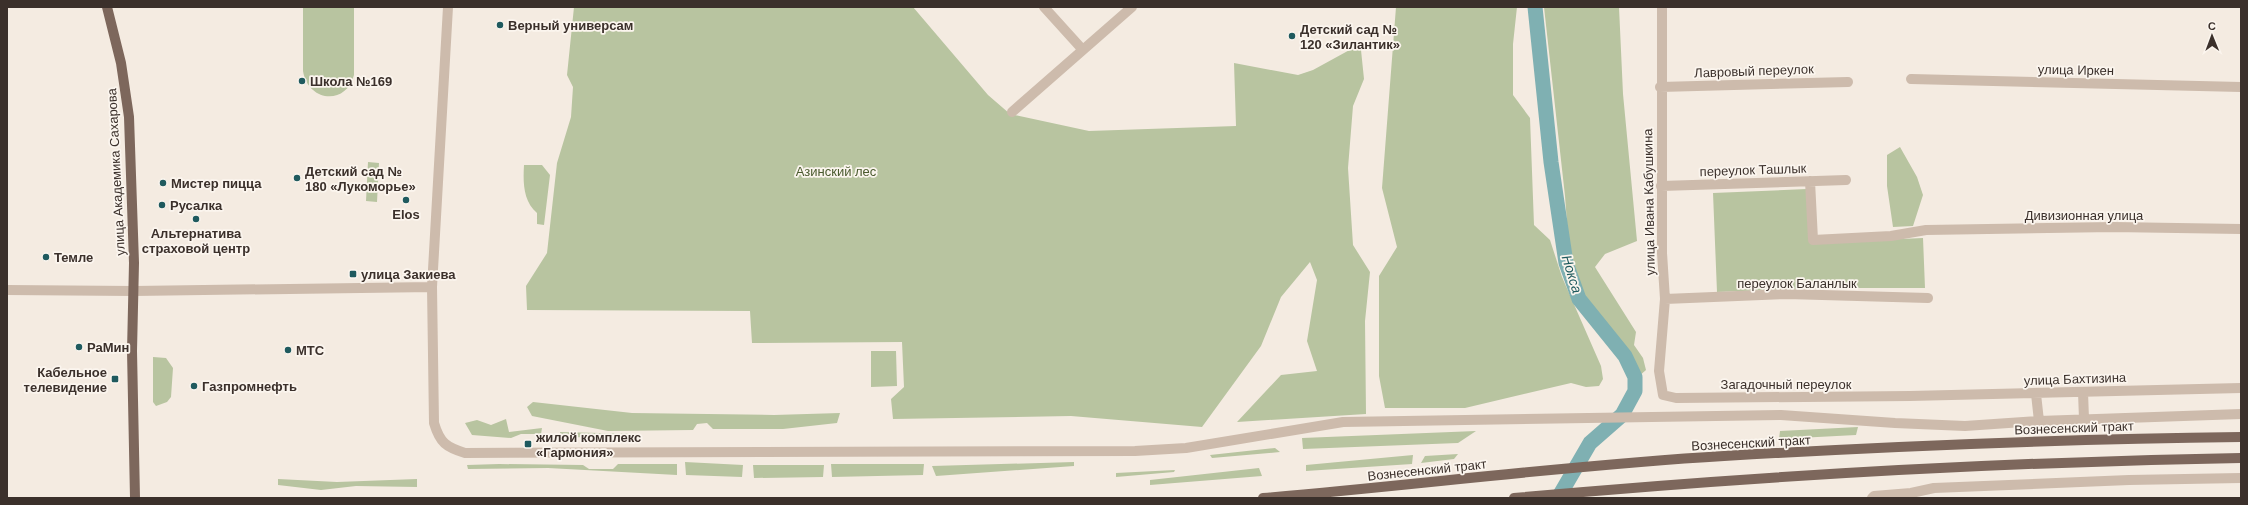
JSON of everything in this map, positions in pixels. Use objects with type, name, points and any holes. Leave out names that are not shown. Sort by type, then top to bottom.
[{"type":"main road","name":"улица Академика Сахарова","points":[[107,7],[122,64],[129,110],[134,291],[132,351],[135,498]]},
{"type":"main road","name":"Вознесенский тракт","points":[[1263,498],[1541,471],[1723,456],[2085,440],[2241,437]]},
{"type":"main road","points":[[1514,498],[1592,493],[1722,481],[1972,466],[2116,460],[2241,458]]},
{"type":"street","points":[[448,7],[432,287],[434,423],[438,437],[449,448],[465,453],[1135,451],[1186,448],[1343,422],[1781,415],[1965,426],[2084,419],[2241,414]]},
{"type":"street","points":[[1044,7],[1082,49]]},
{"type":"street","points":[[1012,112],[1082,49],[1132,7]]},
{"type":"street","name":"улица Ивана Кабушкина","points":[[1662,7],[1660,87],[1661,186],[1662,253],[1665,299],[1659,371],[1660,386],[1663,396]]},
{"type":"street","name":"улица Иркен","points":[[1911,79],[2241,87]]},
{"type":"street","name":"Лавровый переулок","points":[[1660,87],[1848,82]]},
{"type":"street","name":"переулок Ташлык","points":[[1661,186],[1846,180]]},
{"type":"street","name":"Дивизионная улица","points":[[1810,181],[1813,240],[1897,235],[1926,230],[2113,227],[2241,229]]},
{"type":"street","points":[[7,290],[134,291],[432,287]]},
{"type":"street","name":"переулок Баланлык","points":[[1665,299],[1787,294],[1928,298]]},
{"type":"street","name":"улица Бахтизина","points":[[1910,396],[2241,388]]},
{"type":"street","points":[[2083,392],[2084,419]]},
{"type":"street","points":[[2036,394],[2039,421]]},
{"type":"street","name":"Загадочный переулок","points":[[1663,396],[1676,398],[1910,396]]},
{"type":"street","points":[[1872,498],[1911,496],[1934,488],[1965,486],[2129,480],[2241,478]]},
{"type":"green space","points":[[303,7],[354,7],[354,75],[350,85],[336,96],[319,94],[312,89],[306,81],[303,71]]},
{"type":"green space","name":"Азинский лес","points":[[574,7],[913,7],[988,95],[1010,114],[1089,131],[1236,126],[1234,63],[1298,75],[1313,70],[1355,47],[1361,50],[1364,79],[1353,106],[1348,168],[1353,245],[1370,272],[1365,321],[1366,414],[1237,422],[1281,375],[1317,371],[1307,341],[1317,280],[1310,262],[1281,297],[1261,346],[1202,427],[1071,416],[893,419],[891,399],[904,387],[902,342],[752,343],[750,311],[527,310],[526,286],[547,253],[557,163],[571,117],[573,87],[567,75]]},
{"type":"green space","points":[[1396,7],[1517,7],[1513,44],[1513,95],[1530,118],[1534,225],[1550,240],[1562,277],[1601,366],[1603,379],[1599,386],[1586,387],[1571,383],[1465,408],[1385,408],[1379,376],[1379,276],[1397,247],[1382,188]]},
{"type":"green space","points":[[1544,7],[1619,7],[1623,94],[1637,241],[1605,254],[1595,267],[1636,332],[1634,345],[1643,358],[1646,370],[1638,377],[1631,357],[1582,296],[1570,263],[1565,196]]},
{"type":"green space","points":[[1900,147],[1917,177],[1923,195],[1913,226],[1893,227],[1887,186],[1887,155]]},
{"type":"green space","points":[[368,162],[379,163],[377,202],[366,201]]},
{"type":"green space","points":[[524,165],[542,165],[550,175],[544,225],[537,224],[537,213],[532,208],[526,197]]},
{"type":"green space","points":[[1807,189],[1810,243],[1923,238],[1925,288],[1823,288],[1717,292],[1713,193]]},
{"type":"green space","points":[[871,351],[896,351],[897,386],[871,387]]},
{"type":"green space","points":[[153,357],[166,358],[173,368],[171,397],[167,402],[156,406],[153,402]]},
{"type":"green space","points":[[533,402],[632,413],[774,415],[840,413],[837,423],[783,429],[713,429],[707,423],[697,424],[693,430],[608,431],[532,416],[527,407]]},
{"type":"green space","points":[[506,419],[509,432],[542,428],[541,434],[521,434],[511,438],[472,435],[465,423],[477,420],[491,425]]},
{"type":"green space","points":[[1858,427],[1856,435],[1779,439],[1780,431]]},
{"type":"green space","points":[[1476,431],[1458,443],[1303,449],[1302,438]]},
{"type":"green space","points":[[560,432],[638,434],[637,438],[561,437]]},
{"type":"green space","points":[[1275,448],[1280,452],[1212,458],[1210,455]]},
{"type":"green space","points":[[1458,454],[1454,459],[1421,463],[1425,456]]},
{"type":"green space","points":[[1413,455],[1412,464],[1306,471],[1306,465]]},
{"type":"green space","points":[[685,462],[743,465],[742,477],[686,475]]},
{"type":"green space","points":[[1074,462],[1074,466],[936,476],[932,466]]},
{"type":"green space","points":[[618,464],[677,464],[677,475],[548,468],[468,469],[467,465],[583,465],[589,469],[613,469]]},
{"type":"green space","points":[[831,464],[924,464],[923,475],[832,477]]},
{"type":"green space","points":[[753,465],[824,465],[823,477],[754,478]]},
{"type":"green space","points":[[1259,468],[1262,476],[1150,485],[1150,480]]},
{"type":"green space","points":[[1175,470],[1174,472],[1116,477],[1116,473]]},
{"type":"green space","points":[[278,479],[337,482],[417,479],[417,487],[356,486],[321,490],[278,485]]},
{"type":"waterway","name":"Нокса","points":[[1535,7],[1551,162],[1566,263],[1579,299],[1625,356],[1635,377],[1635,391],[1622,415],[1590,443],[1558,498]]},
{"type":"place","name":"Верный универсам","points":[[500,25]]},
{"type":"place","name":"Детский сад № 120 «Зилантик»","points":[[1292,36]]},
{"type":"place","name":"Школа №169","points":[[302,81]]},
{"type":"place","name":"Детский сад № 180 «Лукоморье»","points":[[297,178]]},
{"type":"place","name":"Мистер пицца","points":[[163,183]]},
{"type":"place","name":"Elos","points":[[406,200]]},
{"type":"place","name":"Русалка","points":[[162,205]]},
{"type":"place","name":"Альтернатива страховой центр","points":[[196,219]]},
{"type":"place","name":"Темле","points":[[46,257]]},
{"type":"place","name":"улица Закиева","points":[[353,274]]},
{"type":"place","name":"РаМин","points":[[79,347]]},
{"type":"place","name":"МТС","points":[[288,350]]},
{"type":"place","name":"Кабельное телевидение","points":[[115,379]]},
{"type":"place","name":"Газпромнефть","points":[[194,386]]},
{"type":"place","name":"жилой комплекс «Гармония»","points":[[528,444]]}]
